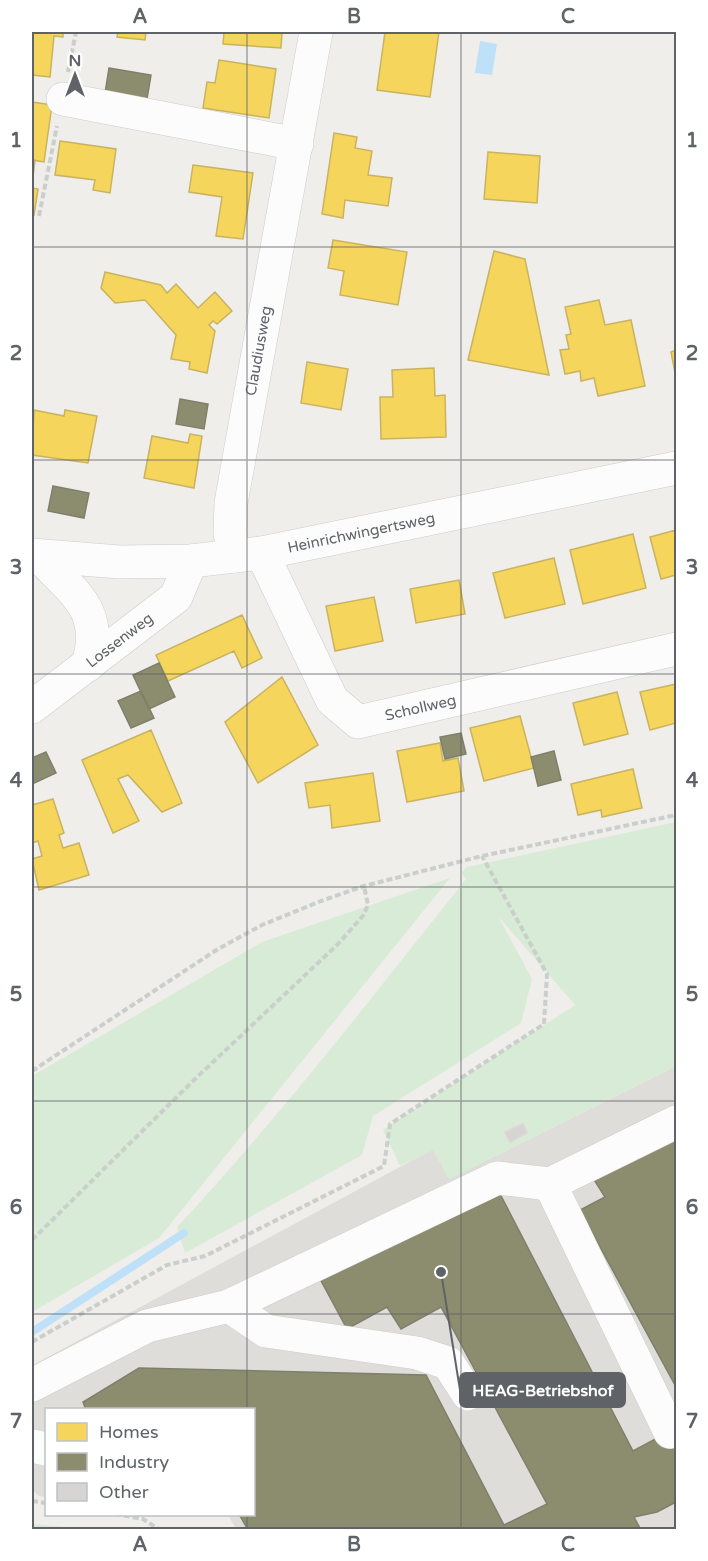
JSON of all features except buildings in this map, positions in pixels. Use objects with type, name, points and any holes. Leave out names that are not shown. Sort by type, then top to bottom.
[{"type":"street","name":"Claudiusweg","points":[[248,555],[230,533],[231,503],[316,32]]},
{"type":"street","points":[[63,99],[297,144]]},
{"type":"street","name":"Heinrichwingertsweg","points":[[36,556],[119,561],[191,561],[248,555],[676,468]]},
{"type":"street","name":"Schollweg","points":[[248,555],[332,700],[358,722],[676,649]]},
{"type":"street","name":"Heinrichwingertsweg","points":[[36,556],[88,611],[94,629],[88,665]]},
{"type":"street","name":"Lossenweg","points":[[32,707],[176,597],[191,561]]},
{"type":"street","points":[[32,1385],[147,1326],[229,1306],[497,1179],[550,1184],[676,1122]]},
{"type":"street","points":[[550,1184],[670,1431]]},
{"type":"street","points":[[229,1306],[266,1331],[417,1353],[448,1363],[468,1394]]},
{"type":"path","points":[[32,1071],[218,949],[262,925],[364,886],[482,855],[676,815]]},
{"type":"path","points":[[32,1342],[167,1265],[206,1256],[384,1166],[390,1124],[544,1024],[547,974],[482,855]]},
{"type":"path","points":[[32,1240],[194,1080],[337,945],[363,916],[368,905],[364,886]]},
{"type":"path","points":[[122,1516],[143,1519],[160,1530]]},
{"type":"shaded area","points":[[676,1066],[676,1529],[236,1529],[229,1516],[255,1516],[255,1408],[45,1408],[45,1497],[39,1496],[32,1490],[33,1365],[433,1149],[449,1179]]},
{"type":"green space","points":[[676,822],[676,1066],[449,1179],[433,1150],[400,1166],[383,1130],[575,1005],[498,916],[532,979],[521,1023],[373,1116],[362,1155],[185,1253],[177,1227],[289,1100],[360,1012],[466,879],[461,873],[467,867]]},
{"type":"green space","points":[[450,878],[159,1238],[32,1312],[32,1076],[262,942]]},
{"type":"green space","points":[[32,1524],[89,1529],[32,1529]]},
{"type":"water","points":[[480,41],[497,44],[492,75],[475,73]]},
{"type":"waterway","points":[[32,1332],[184,1233]]},
{"type":"place","name":"HEAG-Betriebshof","points":[[441,1272]]}]
